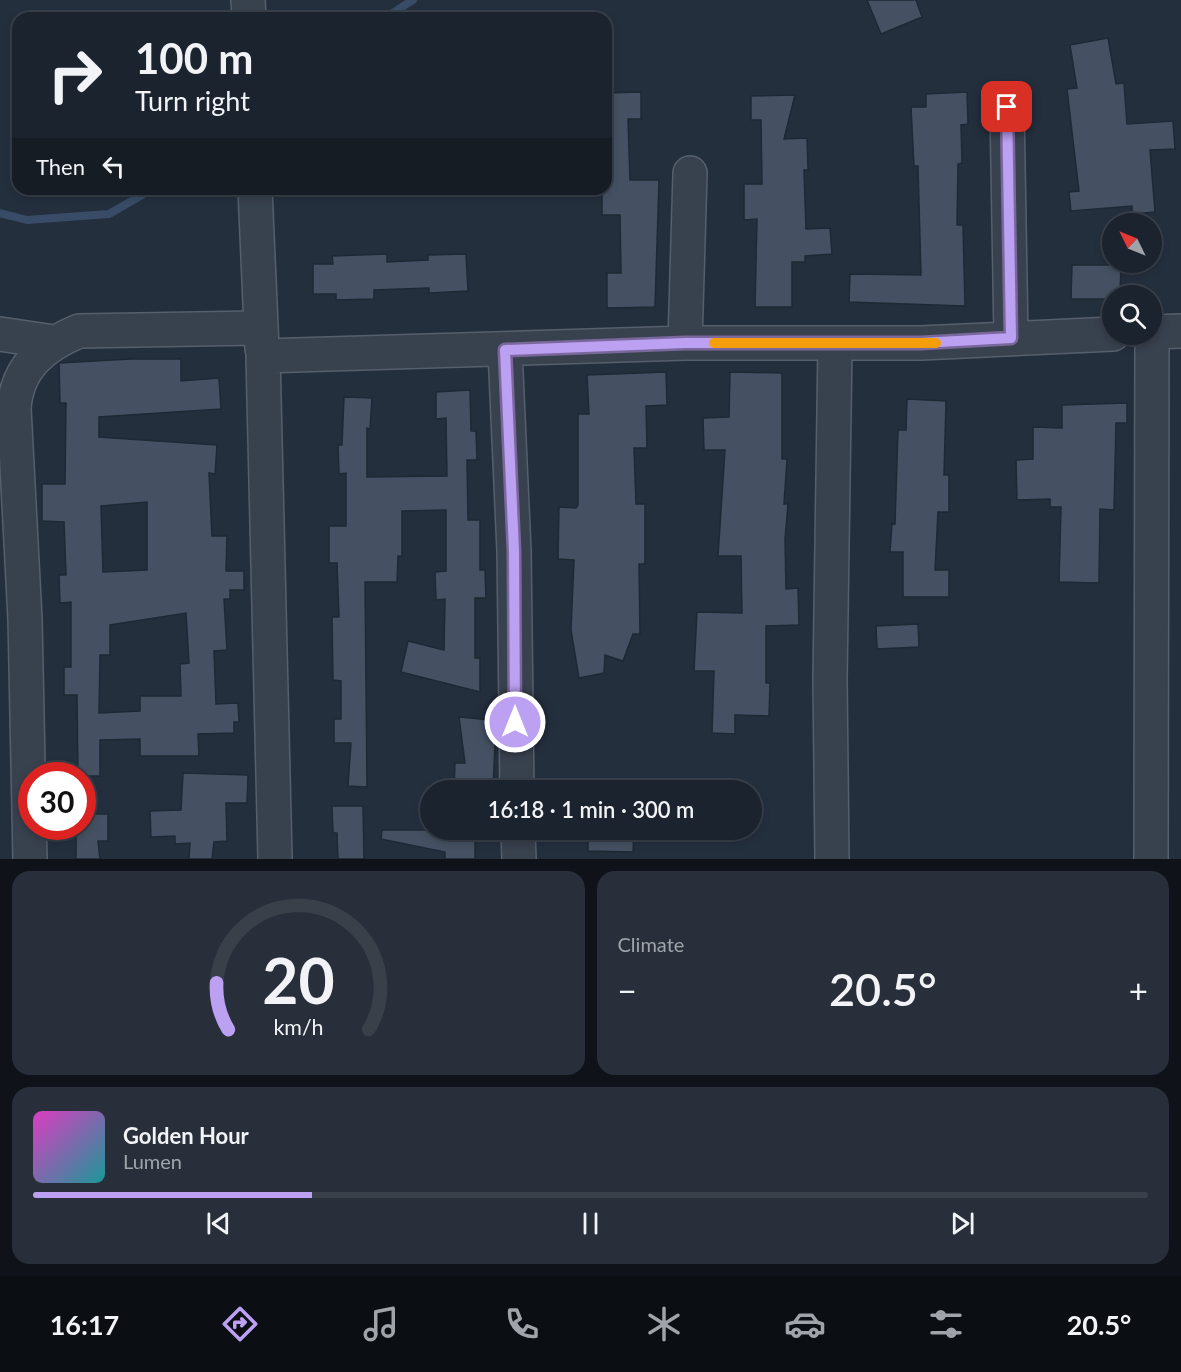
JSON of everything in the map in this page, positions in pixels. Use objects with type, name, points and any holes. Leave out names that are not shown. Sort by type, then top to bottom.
[{"type":"street","points":[[1007,107],[1011,338]]},
{"type":"street","points":[[685,343],[690,173]]},
{"type":"street","points":[[255,195],[262,342],[275,859]]},
{"type":"street","points":[[30,859],[13,620],[15,395],[24,371],[54,342],[79,331],[262,342],[505,350],[685,343],[835,345],[1102,334]]},
{"type":"street","points":[[1162,332],[1181,331]]},
{"type":"street","points":[[0,334],[54,342]]},
{"type":"street","points":[[832,859],[830,679],[835,345]]},
{"type":"street","points":[[1151,859],[1152,345]]},
{"type":"street","points":[[505,350],[514,551],[517,780]]},
{"type":"street","points":[[518,840],[519,859]]},
{"type":"building","points":[[867,0],[916,0],[922,17],[881,34]]},
{"type":"building","points":[[1108,38],[1116,84],[1124,83],[1127,124],[1173,121],[1175,149],[1150,150],[1155,212],[1132,213],[1132,206],[1071,211],[1069,192],[1079,191],[1067,89],[1077,88],[1070,45]]},
{"type":"building","points":[[641,92],[641,119],[628,119],[630,180],[659,180],[655,307],[607,308],[607,273],[621,273],[620,215],[602,215],[602,195],[612,195],[612,93]]},
{"type":"building","points":[[967,92],[968,124],[961,125],[962,163],[958,164],[957,225],[963,225],[965,306],[849,302],[850,274],[921,275],[918,166],[914,166],[911,107],[926,107],[926,94]]},
{"type":"building","points":[[795,95],[784,139],[807,138],[808,170],[804,170],[806,229],[830,228],[832,254],[805,256],[805,262],[792,262],[792,307],[755,307],[757,219],[744,220],[744,184],[762,184],[761,120],[751,120],[751,96]]},
{"type":"building","points":[[387,254],[387,262],[428,260],[428,255],[466,254],[468,291],[429,293],[429,288],[374,290],[374,299],[336,300],[336,294],[313,294],[313,264],[333,264],[332,256]]},
{"type":"building","points":[[1072,265],[1102,265],[1102,273],[1121,273],[1120,285],[1102,285],[1102,299],[1071,299]]},
{"type":"building","points":[[181,359],[181,381],[219,378],[221,409],[99,417],[99,437],[217,445],[215,474],[209,473],[212,536],[227,536],[226,571],[244,571],[244,590],[230,590],[230,599],[224,599],[227,650],[214,651],[216,704],[238,703],[239,722],[234,722],[234,733],[198,734],[199,756],[140,756],[140,739],[100,740],[100,776],[96,776],[96,762],[78,762],[77,695],[64,695],[64,667],[71,667],[71,602],[60,603],[59,575],[66,575],[64,522],[42,521],[42,484],[65,484],[66,403],[60,403],[59,363]],"holes":[[[147,502],[147,570],[103,572],[101,506]],[[186,613],[189,663],[180,664],[181,696],[140,696],[140,711],[99,713],[100,655],[110,655],[110,625]]]},
{"type":"building","points":[[666,372],[667,405],[646,406],[647,448],[634,448],[636,504],[645,504],[645,564],[639,564],[640,634],[633,634],[623,661],[605,655],[604,673],[579,678],[571,630],[574,560],[558,559],[559,507],[576,508],[578,505],[578,414],[589,414],[587,375]]},
{"type":"building","points":[[730,372],[782,373],[782,459],[787,459],[784,504],[788,504],[785,539],[786,589],[798,588],[799,625],[766,626],[766,683],[770,683],[769,716],[735,715],[735,734],[712,733],[714,671],[694,671],[697,612],[742,613],[741,556],[718,556],[725,450],[704,450],[703,418],[729,417]]},
{"type":"building","points":[[470,390],[471,431],[476,431],[477,460],[467,460],[468,520],[480,520],[480,570],[485,570],[486,598],[475,598],[475,658],[480,658],[480,692],[401,672],[408,641],[444,650],[445,599],[436,600],[435,572],[446,571],[446,510],[402,511],[402,556],[398,556],[397,582],[365,582],[367,787],[348,786],[351,743],[334,743],[334,719],[341,719],[341,681],[333,680],[332,617],[339,617],[337,563],[329,563],[329,526],[346,526],[346,473],[339,474],[338,445],[342,445],[344,397],[372,398],[370,429],[367,428],[367,477],[447,476],[446,418],[436,419],[436,392]]},
{"type":"building","points":[[907,399],[946,401],[944,475],[949,475],[949,512],[938,512],[935,570],[949,570],[949,597],[903,597],[903,552],[890,552],[892,523],[895,524],[898,430],[906,430]]},
{"type":"building","points":[[1127,403],[1127,423],[1116,423],[1114,510],[1100,509],[1099,583],[1059,582],[1061,507],[1050,507],[1050,499],[1017,500],[1016,460],[1033,459],[1033,427],[1062,428],[1062,405]]},
{"type":"building","points":[[918,624],[919,647],[877,649],[876,626]]},
{"type":"building","points":[[459,717],[492,720],[495,743],[493,780],[454,780],[455,763],[465,763]]},
{"type":"building","points":[[183,773],[248,775],[247,803],[226,803],[227,841],[214,842],[212,859],[189,859],[190,843],[175,844],[175,836],[151,837],[150,811],[181,810]]},
{"type":"building","points":[[332,806],[363,806],[364,859],[338,859],[337,833],[333,833]]},
{"type":"building","points":[[96,814],[108,814],[108,841],[98,841],[100,859],[76,859],[76,840],[96,840]]},
{"type":"building","points":[[382,830],[420,830],[420,840],[475,840],[475,859],[445,859],[445,852],[381,839]]},
{"type":"building","points":[[588,840],[634,840],[633,852],[588,851]]},
{"type":"waterway","points":[[394,12],[413,0]]},
{"type":"waterway","points":[[0,213],[27,220],[109,214],[142,195]]},
{"type":"slow traffic","points":[[714,343],[835,345],[936,343]]},
{"type":"route","points":[[515,722],[514,551],[505,350],[685,343],[835,345],[921,343],[1011,338],[1007,107]]}]
